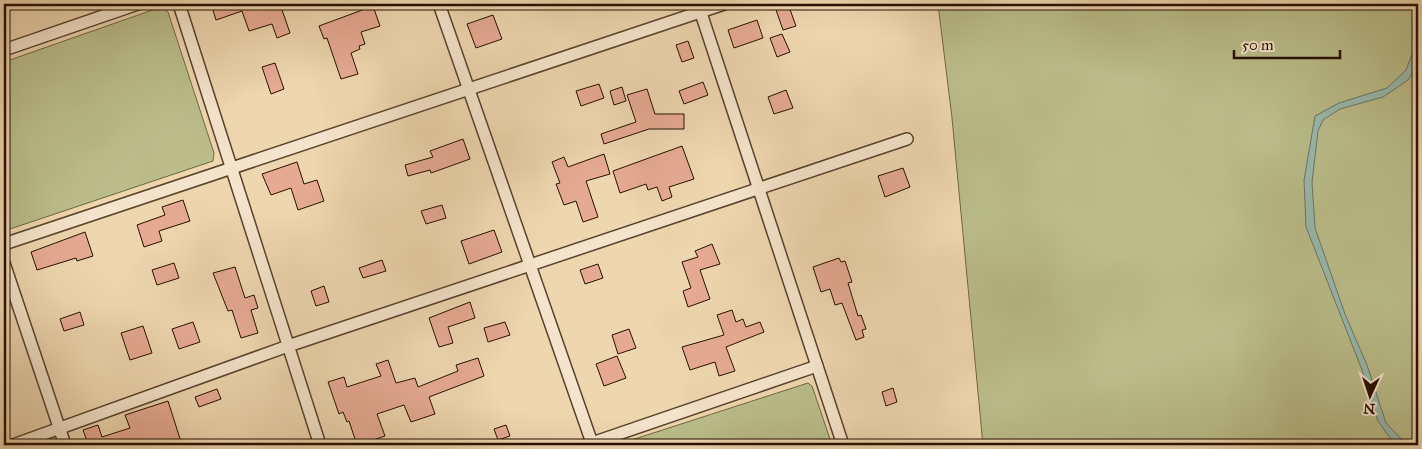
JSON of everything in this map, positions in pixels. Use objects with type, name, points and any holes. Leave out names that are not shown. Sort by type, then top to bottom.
[{"type":"street","points":[[4,50],[138,4]]},
{"type":"street","points":[[179,4],[320,445]]},
{"type":"street","points":[[438,4],[530,265],[589,444],[818,366]]},
{"type":"street","points":[[4,244],[468,89],[700,8],[724,4]]},
{"type":"street","points":[[700,8],[844,445]]},
{"type":"street","points":[[13,445],[288,346],[907,139]]},
{"type":"street","points":[[4,263],[65,445]]},
{"type":"green space","points":[[938,4],[1418,4],[1418,445],[983,445],[952,118]]},
{"type":"green space","points":[[161,7],[168,12],[214,153],[213,161],[10,229],[4,226],[4,62]]},
{"type":"green space","points":[[808,383],[812,386],[832,445],[616,445]]},
{"type":"shaded area","points":[[1418,39],[1418,63],[1408,80],[1383,97],[1340,109],[1323,120],[1318,131],[1312,182],[1315,228],[1345,314],[1367,365],[1386,423],[1407,445],[1395,445],[1378,421],[1362,370],[1306,227],[1304,180],[1315,116],[1339,103],[1387,88],[1406,70]]},
{"type":"building","points":[[211,4],[280,4],[290,33],[277,38],[272,24],[249,31],[242,11],[216,20]]},
{"type":"building","points":[[774,4],[788,4],[796,26],[783,30]]},
{"type":"building","points":[[373,6],[380,26],[361,32],[365,44],[359,46],[360,49],[351,53],[358,74],[341,79],[327,38],[324,39],[319,26]]},
{"type":"building","points":[[493,15],[502,39],[476,48],[467,24]]},
{"type":"building","points":[[757,20],[763,38],[734,48],[728,30]]},
{"type":"building","points":[[782,34],[790,52],[777,57],[770,38]]},
{"type":"building","points":[[688,41],[694,58],[682,62],[676,45]]},
{"type":"building","points":[[275,63],[284,89],[271,94],[262,67]]},
{"type":"building","points":[[703,82],[708,95],[684,104],[679,91]]},
{"type":"building","points":[[599,84],[604,98],[581,106],[576,91]]},
{"type":"building","points":[[622,87],[626,101],[614,105],[610,91]]},
{"type":"building","points":[[647,89],[655,114],[684,114],[684,129],[649,129],[604,144],[601,134],[636,122],[627,95]]},
{"type":"building","points":[[786,90],[793,108],[774,114],[768,97]]},
{"type":"building","points":[[463,139],[470,159],[431,173],[430,170],[408,176],[405,165],[433,157],[430,151]]},
{"type":"building","points":[[682,146],[694,179],[669,187],[672,197],[662,201],[657,187],[648,190],[646,184],[620,193],[613,171]]},
{"type":"building","points":[[604,154],[610,174],[586,181],[598,217],[583,222],[576,201],[564,205],[556,184],[560,183],[552,162],[564,157],[568,167]]},
{"type":"building","points":[[297,162],[304,184],[317,180],[324,201],[298,210],[291,188],[271,195],[262,174]]},
{"type":"building","points":[[903,168],[910,187],[885,197],[878,176]]},
{"type":"building","points":[[183,200],[190,221],[159,231],[162,241],[144,247],[137,225],[165,215],[162,207]]},
{"type":"building","points":[[442,205],[446,218],[426,224],[421,211]]},
{"type":"building","points":[[494,230],[502,252],[469,264],[461,241]]},
{"type":"building","points":[[85,232],[93,256],[77,261],[76,258],[37,270],[31,252]]},
{"type":"building","points":[[712,244],[720,264],[700,270],[710,299],[688,307],[683,291],[691,288],[682,262],[698,257],[695,251]]},
{"type":"building","points":[[839,258],[841,262],[845,261],[852,282],[848,283],[858,316],[861,315],[866,329],[862,330],[864,337],[856,340],[842,303],[835,305],[830,289],[821,292],[813,267]]},
{"type":"building","points":[[382,260],[386,271],[363,278],[359,268]]},
{"type":"building","points":[[174,263],[179,278],[157,285],[152,270]]},
{"type":"building","points":[[598,264],[603,278],[585,284],[580,270]]},
{"type":"building","points":[[235,267],[245,298],[254,295],[258,308],[251,310],[258,333],[241,338],[232,310],[228,311],[213,273]]},
{"type":"building","points":[[324,286],[329,302],[316,306],[311,291]]},
{"type":"building","points":[[470,302],[475,318],[448,327],[453,343],[439,347],[429,318]]},
{"type":"building","points":[[732,310],[736,322],[743,319],[746,327],[760,322],[764,332],[726,347],[735,371],[719,376],[715,362],[690,370],[682,347],[724,335],[717,315]]},
{"type":"building","points":[[80,312],[84,325],[64,331],[60,319]]},
{"type":"building","points":[[193,322],[200,342],[179,349],[172,329]]},
{"type":"building","points":[[505,322],[510,335],[488,342],[484,328]]},
{"type":"building","points":[[143,326],[152,353],[130,360],[121,333]]},
{"type":"building","points":[[629,329],[636,348],[618,354],[612,335]]},
{"type":"building","points":[[617,356],[626,378],[604,386],[596,364]]},
{"type":"building","points":[[478,358],[484,376],[429,397],[435,414],[411,422],[404,405],[377,414],[385,436],[370,441],[371,445],[357,445],[349,421],[347,422],[343,412],[339,414],[328,382],[344,377],[347,387],[381,376],[376,364],[388,360],[396,383],[415,378],[418,387],[458,371],[456,365]]},
{"type":"building","points":[[893,388],[897,402],[886,406],[882,392]]},
{"type":"building","points":[[217,389],[221,399],[199,407],[195,397]]},
{"type":"building","points":[[168,401],[182,445],[83,445],[82,443],[87,441],[83,430],[98,425],[102,437],[130,428],[125,415]]},
{"type":"building","points":[[506,425],[510,436],[498,440],[494,429]]}]
